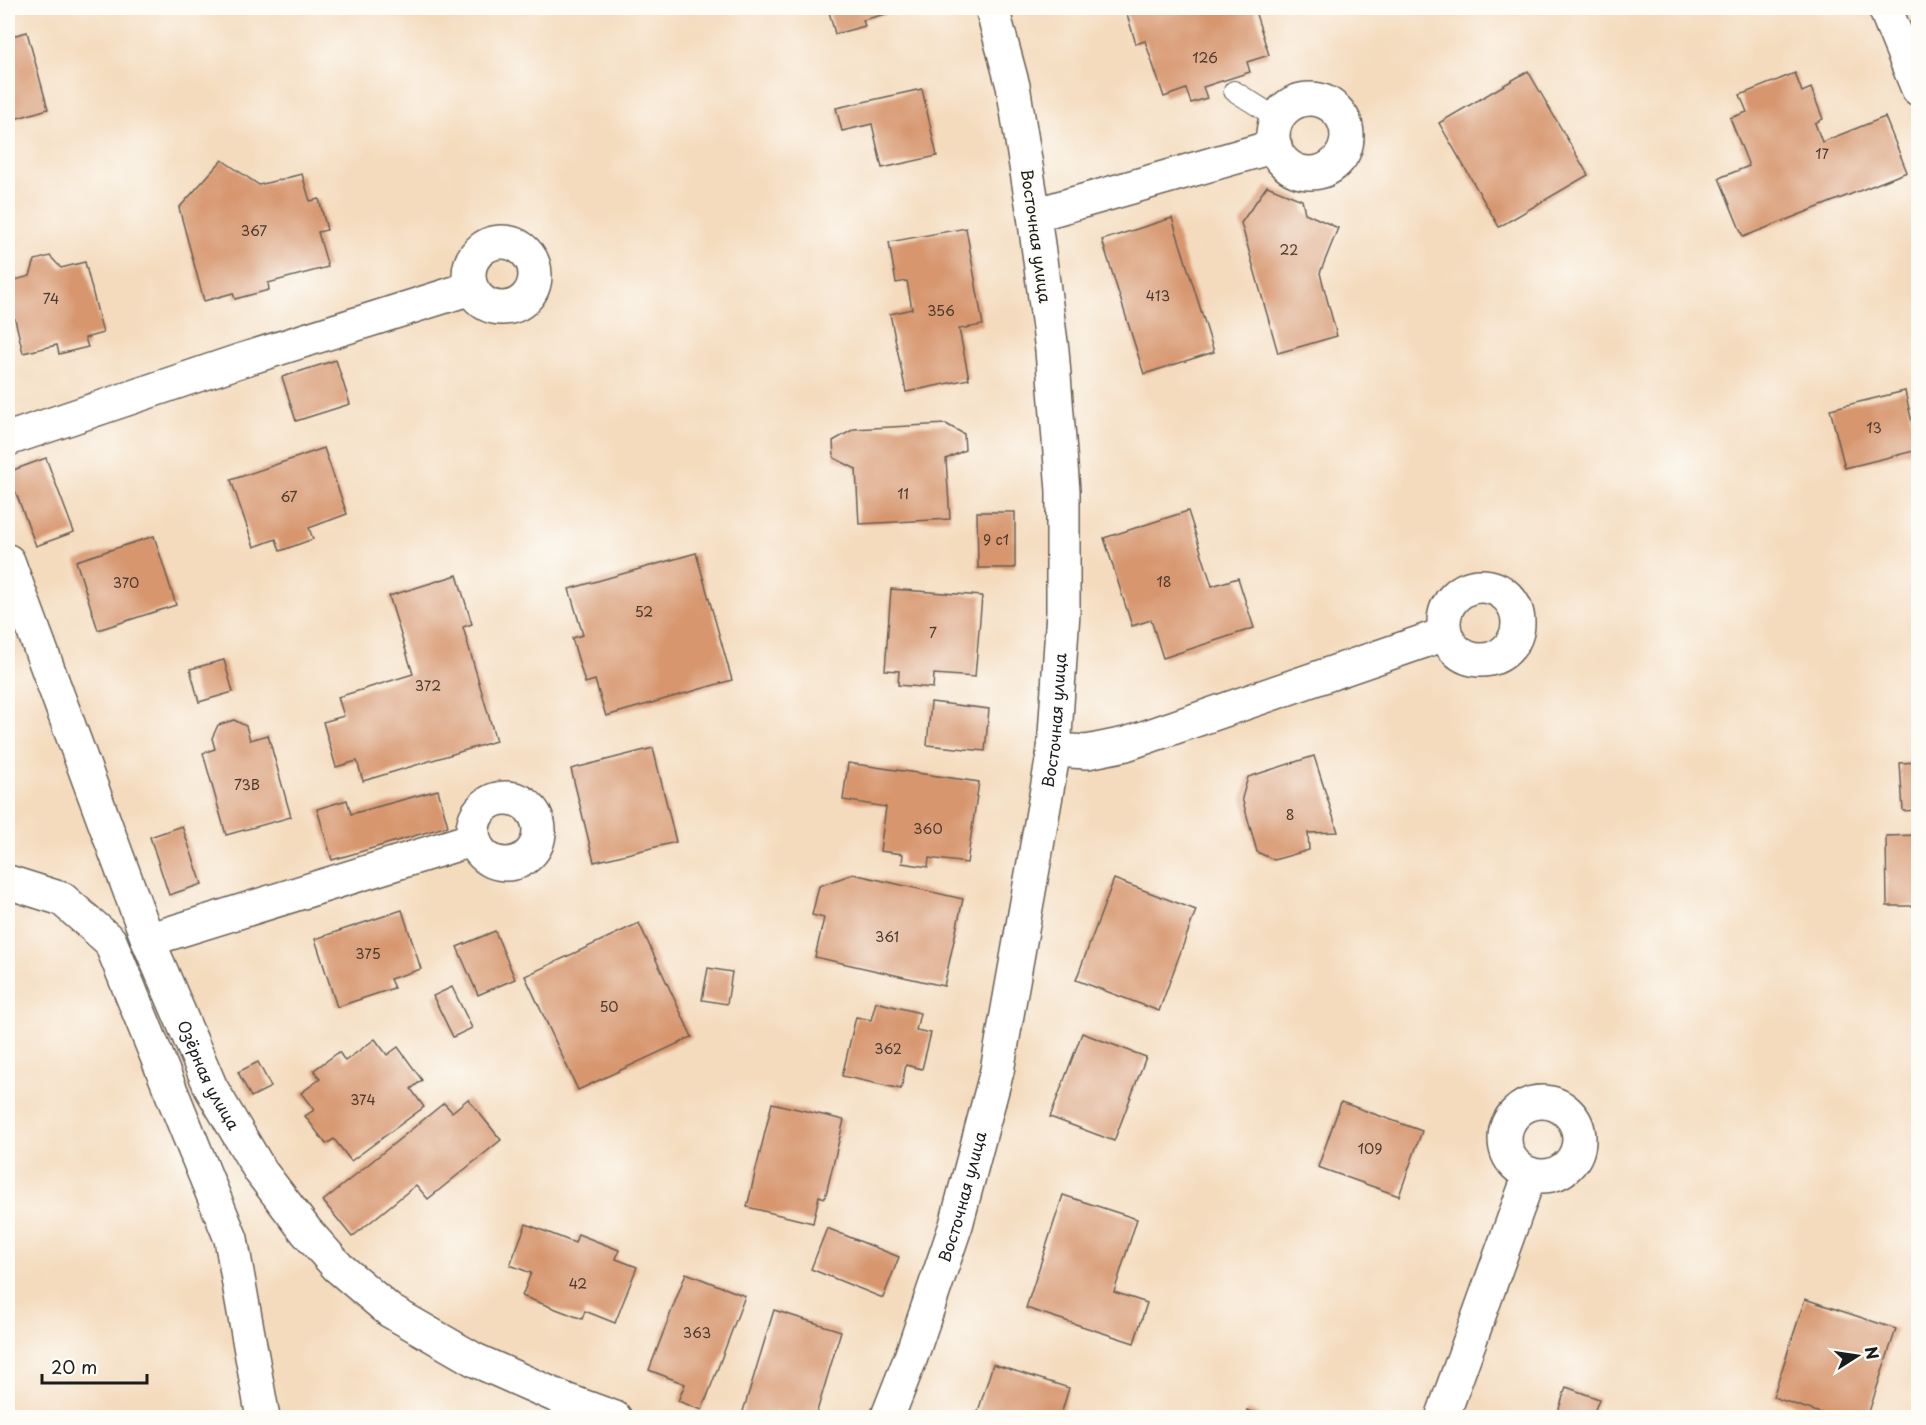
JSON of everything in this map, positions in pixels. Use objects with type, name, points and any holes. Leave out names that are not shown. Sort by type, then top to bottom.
[{"type":"street","name":"Восточная улица","points":[[887,1418],[911,1357],[956,1225],[997,1071],[1053,750],[1063,612],[1063,491],[1052,350],[1034,215],[1013,86],[992,8]]},
{"type":"street","points":[[1885,8],[1918,89]]},
{"type":"street","points":[[1034,215],[1276,132]]},
{"type":"street","points":[[8,439],[239,361],[471,288]]},
{"type":"street","name":"Озёрная улица","points":[[8,561],[148,940],[211,1088],[261,1172],[306,1231],[339,1267],[390,1311],[475,1360],[568,1401],[615,1418]]},
{"type":"street","points":[[1053,750],[1087,752],[1126,744],[1445,634]]},
{"type":"street","points":[[148,940],[474,839]]},
{"type":"street","points":[[8,882],[62,899],[110,941],[231,1239],[262,1418]]},
{"type":"street","points":[[1442,1418],[1530,1174]]},
{"type":"lane","points":[[1234,91],[1276,132]]},
{"type":"building","points":[[828,8],[908,8],[863,20],[865,26],[835,34]]},
{"type":"building","points":[[1125,8],[1254,8],[1269,55],[1247,62],[1250,72],[1203,87],[1207,98],[1191,103],[1186,89],[1164,97],[1145,41],[1136,44]]},
{"type":"building","points":[[27,32],[48,109],[8,121],[8,37]]},
{"type":"building","points":[[1528,71],[1588,175],[1499,227],[1439,123]]},
{"type":"building","points":[[1795,73],[1802,92],[1811,88],[1823,119],[1815,123],[1822,142],[1885,117],[1907,172],[1743,237],[1719,178],[1749,166],[1730,118],[1747,112],[1740,95]]},
{"type":"building","points":[[922,89],[937,156],[882,168],[872,124],[842,131],[836,108]]},
{"type":"building","points":[[222,160],[259,185],[302,174],[310,201],[319,199],[327,230],[318,232],[328,267],[268,283],[269,290],[235,299],[233,293],[204,301],[179,208]]},
{"type":"building","points":[[1267,186],[1302,200],[1305,213],[1338,228],[1320,273],[1337,336],[1278,353],[1241,223]]},
{"type":"building","points":[[1172,218],[1214,352],[1144,374],[1102,240]]},
{"type":"building","points":[[966,228],[983,325],[959,329],[969,379],[906,392],[890,314],[912,309],[907,281],[896,283],[889,242]]},
{"type":"building","points":[[50,256],[61,268],[85,262],[103,333],[85,338],[88,347],[59,354],[57,345],[23,353],[15,319],[8,316],[8,282],[30,276],[35,260]]},
{"type":"building","points":[[336,360],[350,404],[296,421],[282,377]]},
{"type":"building","points":[[1905,391],[1918,450],[1845,468],[1830,409]]},
{"type":"building","points":[[946,424],[964,434],[965,450],[946,459],[950,519],[859,524],[856,469],[834,458],[833,441],[854,429]]},
{"type":"building","points":[[324,448],[347,514],[309,528],[313,539],[280,551],[276,539],[254,547],[231,480]]},
{"type":"building","points":[[46,458],[74,532],[36,546],[8,472]]},
{"type":"building","points":[[1188,511],[1212,586],[1238,578],[1254,628],[1163,658],[1151,620],[1132,626],[1104,538]]},
{"type":"building","points":[[977,512],[1015,512],[1015,568],[978,568]]},
{"type":"building","points":[[154,536],[176,605],[98,630],[76,561]]},
{"type":"building","points":[[696,553],[732,680],[606,716],[595,680],[585,683],[572,638],[583,635],[569,589]]},
{"type":"building","points":[[457,575],[472,624],[463,627],[496,741],[363,781],[357,761],[336,767],[323,722],[344,716],[338,697],[413,674],[389,596]]},
{"type":"building","points":[[891,589],[982,596],[975,677],[934,674],[933,688],[898,685],[899,671],[885,670]]},
{"type":"building","points":[[224,660],[233,692],[199,702],[190,669]]},
{"type":"building","points":[[931,702],[989,709],[985,751],[927,745]]},
{"type":"building","points":[[234,720],[246,726],[250,740],[268,735],[291,817],[226,835],[203,753],[215,749],[212,738],[218,725]]},
{"type":"building","points":[[653,748],[676,842],[594,862],[571,769]]},
{"type":"building","points":[[1314,756],[1338,832],[1308,833],[1309,850],[1274,860],[1257,852],[1242,798],[1248,777]]},
{"type":"building","points":[[1918,762],[1918,810],[1903,811],[1900,763]]},
{"type":"building","points":[[848,763],[979,782],[967,863],[929,858],[928,867],[902,863],[903,854],[880,851],[886,807],[843,800]]},
{"type":"building","points":[[438,790],[448,826],[332,860],[317,809],[347,800],[351,814]]},
{"type":"building","points":[[182,826],[202,884],[169,895],[150,837]]},
{"type":"building","points":[[1918,835],[1918,906],[1887,906],[1886,836]]},
{"type":"building","points":[[853,874],[963,899],[944,986],[815,957],[824,918],[812,915],[819,886]]},
{"type":"building","points":[[1114,879],[1196,910],[1159,1011],[1076,980]]},
{"type":"building","points":[[402,910],[421,969],[390,979],[394,988],[337,1007],[315,939]]},
{"type":"building","points":[[639,923],[692,1037],[578,1090],[525,976]]},
{"type":"building","points":[[495,931],[515,979],[478,995],[457,947]]},
{"type":"building","points":[[708,968],[732,972],[727,1004],[702,1000]]},
{"type":"building","points":[[452,987],[472,1028],[453,1037],[433,996]]},
{"type":"building","points":[[876,1002],[920,1013],[916,1030],[931,1033],[922,1069],[906,1065],[901,1089],[842,1076],[856,1017],[871,1020]]},
{"type":"building","points":[[1082,1033],[1146,1057],[1114,1141],[1050,1117]]},
{"type":"building","points":[[375,1039],[387,1055],[398,1047],[422,1080],[411,1089],[424,1107],[351,1161],[334,1139],[326,1144],[305,1116],[314,1110],[301,1093],[320,1079],[314,1070],[339,1052],[345,1061]]},
{"type":"building","points":[[258,1062],[271,1087],[251,1097],[238,1072]]},
{"type":"building","points":[[468,1099],[501,1140],[428,1199],[416,1185],[352,1237],[323,1201],[444,1103],[452,1112]]},
{"type":"building","points":[[1341,1102],[1422,1131],[1399,1196],[1318,1167]]},
{"type":"building","points":[[772,1103],[844,1120],[825,1198],[819,1196],[813,1223],[747,1207]]},
{"type":"building","points":[[1063,1195],[1137,1219],[1114,1292],[1147,1303],[1134,1343],[1026,1308]]},
{"type":"building","points":[[526,1224],[575,1243],[578,1234],[619,1250],[616,1259],[637,1267],[615,1323],[585,1311],[582,1319],[522,1296],[531,1273],[510,1265]]},
{"type":"building","points":[[827,1228],[899,1257],[883,1298],[811,1269]]},
{"type":"building","points":[[686,1273],[745,1296],[702,1410],[678,1401],[685,1384],[649,1370]]},
{"type":"building","points":[[1805,1299],[1896,1329],[1867,1418],[1835,1418],[1773,1397]]},
{"type":"building","points":[[774,1310],[841,1331],[815,1418],[795,1418],[776,1411],[774,1418],[741,1418]]},
{"type":"building","points":[[993,1364],[1069,1388],[1060,1418],[976,1418]]},
{"type":"building","points":[[1566,1387],[1599,1399],[1592,1418],[1556,1418]]},
{"type":"building","points":[[1247,1410],[1265,1417],[1265,1418],[1244,1418]]}]
